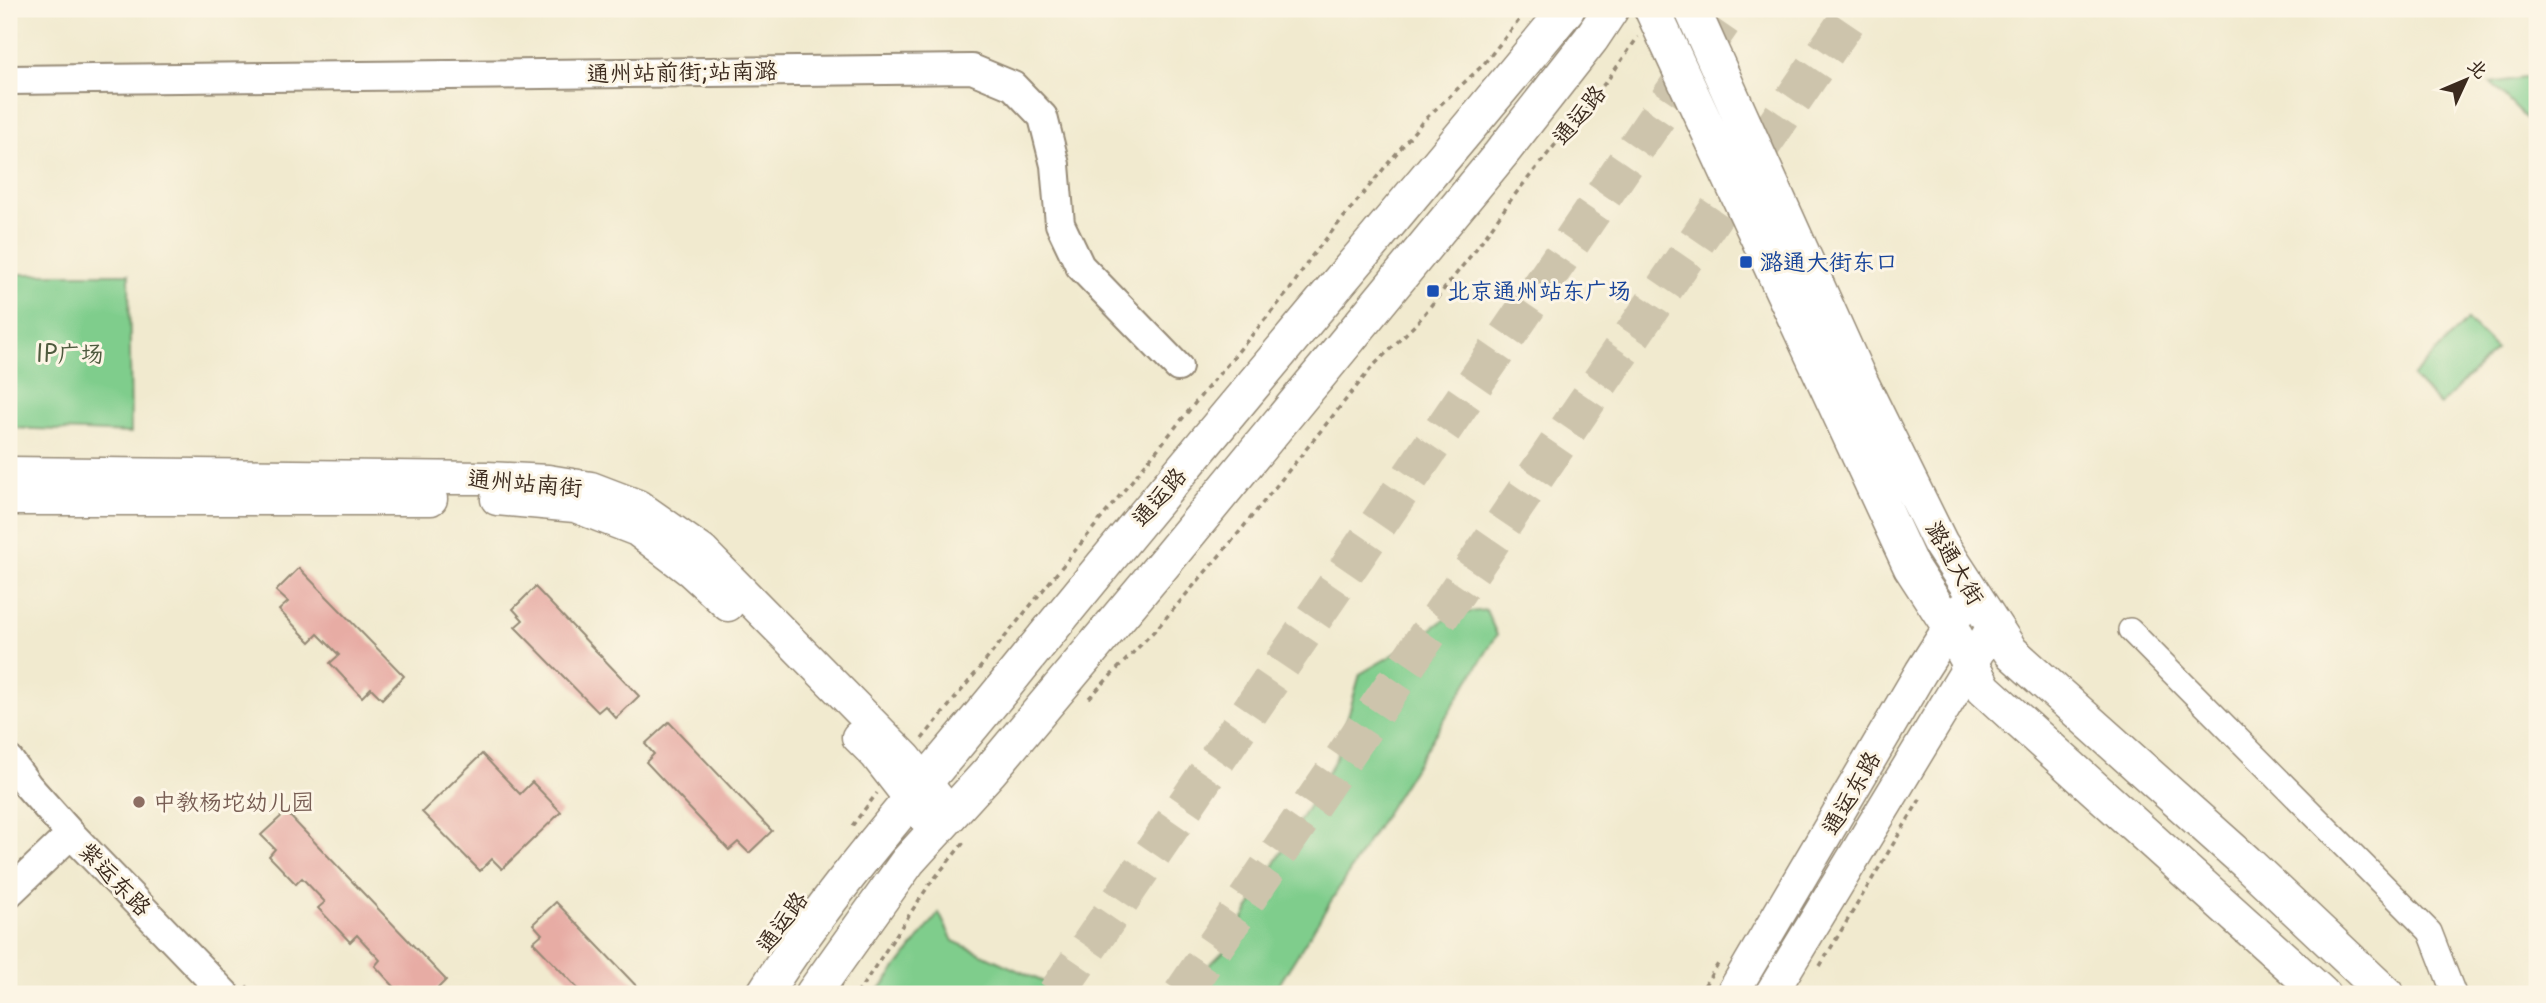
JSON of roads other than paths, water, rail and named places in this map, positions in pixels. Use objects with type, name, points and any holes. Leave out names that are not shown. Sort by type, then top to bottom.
[{"type":"main road","name":"通运路","points":[[752,989],[791,952],[908,779],[1146,510],[1395,218],[1567,9]]},
{"type":"main road","name":"通运路","points":[[813,994],[908,861],[951,828],[1170,556],[1397,281],[1558,81],[1611,9]]},
{"type":"main road","name":"潞通大街","points":[[1692,9],[1856,373],[1940,543],[2011,652],[2246,862],[2386,994]]},
{"type":"main road","name":"潞通大街","points":[[1653,11],[1911,567],[1950,627],[1984,689],[2322,994]]},
{"type":"main road","name":"通州站南街","points":[[9,473],[487,478],[548,481],[591,488],[638,506],[702,551],[951,828]]},
{"type":"main road","name":"通州站南街","points":[[9,499],[510,499],[575,506],[637,530],[691,571],[773,649],[876,755],[908,779]]},
{"type":"main road","name":"通运东路","points":[[1732,994],[1971,593]]},
{"type":"main road","name":"通运东路","points":[[1771,994],[1993,626]]},
{"type":"street","name":"通州站前街;站南潞","points":[[9,80],[972,69],[1013,86],[1043,117],[1055,165],[1060,224],[1080,266],[1178,367]]},
{"type":"street","points":[[2130,631],[2430,932],[2455,994]]},
{"type":"street","name":"紫运东路","points":[[9,760],[28,786],[71,834],[225,994]]},
{"type":"street","points":[[9,893],[71,834]]},
{"type":"tunnel","points":[[1056,994],[1731,9]]},
{"type":"tunnel","points":[[1182,994],[1855,9]]},
{"type":"place","name":"潞通大街东口","points":[[1746,262]]},
{"type":"place","name":"北京通州站东广场","points":[[1433,291]]},
{"type":"place","name":"中教杨坨幼儿园","points":[[139,802]]},
{"type":"park label","name":"IP广场","points":[[70,354]]}]
